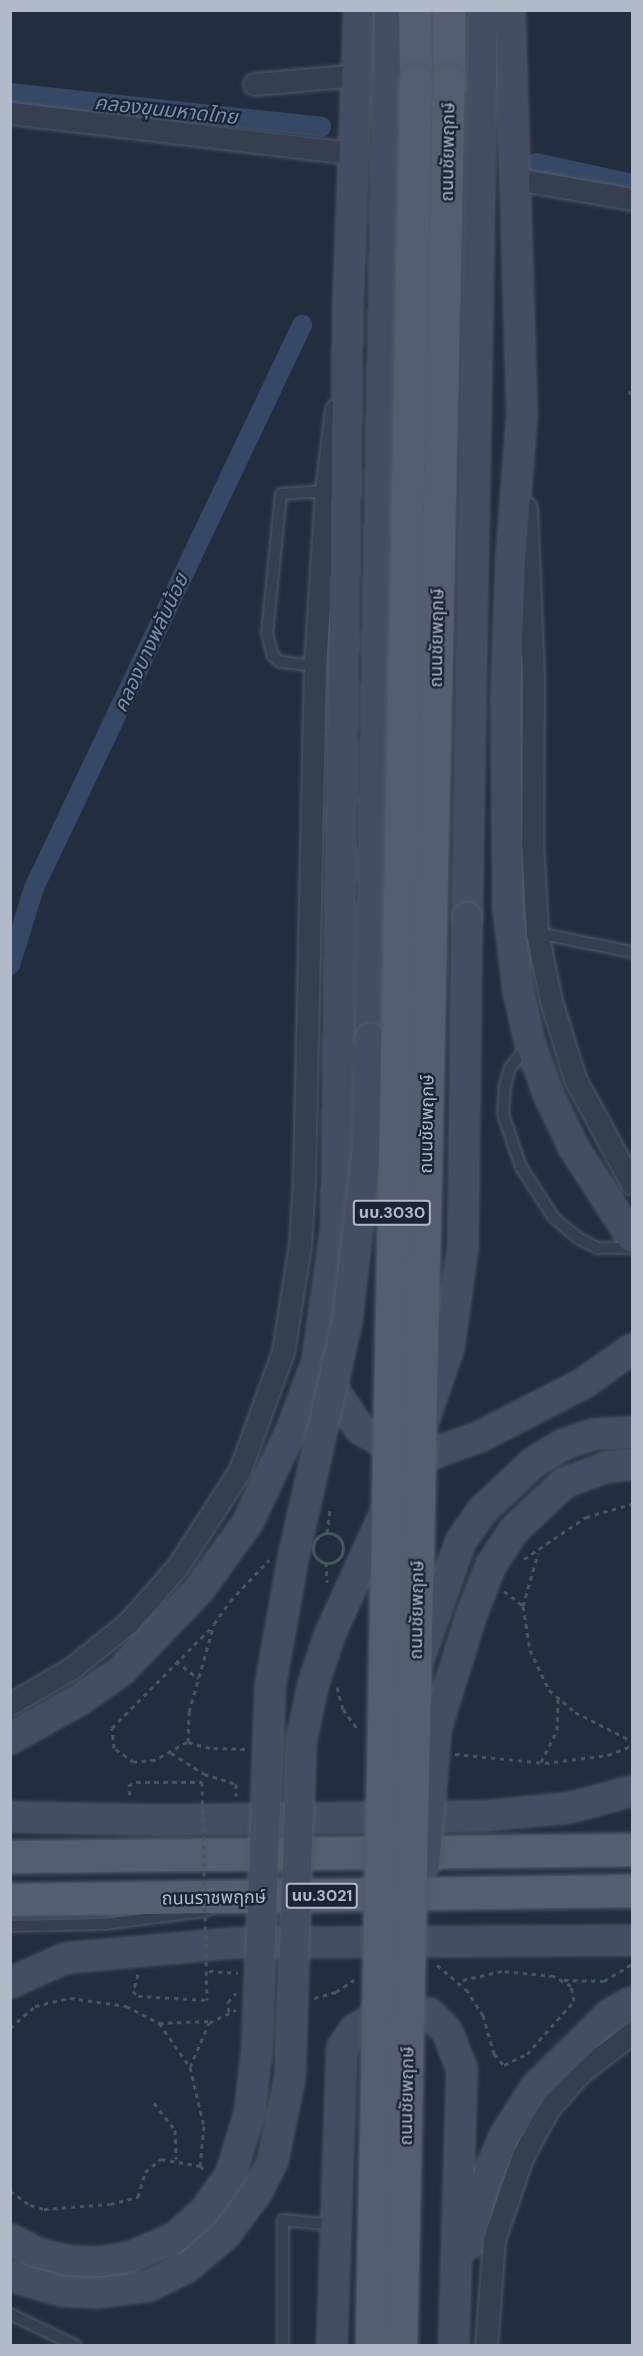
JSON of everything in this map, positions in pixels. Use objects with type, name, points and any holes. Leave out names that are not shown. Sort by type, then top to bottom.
[{"type":"main road","points":[[10,1739],[81,1699],[122,1671],[199,1590],[248,1522],[291,1431],[317,1362],[336,1226],[348,308],[359,10]]},
{"type":"main road","points":[[10,2240],[68,2261],[99,2262],[151,2250],[175,2238],[204,2212],[235,2163],[250,2111],[257,2048],[270,1687],[286,1588],[347,1320],[367,1148],[389,10]]},
{"type":"main road","name":"ถนนชัยพฤกษ์","points":[[372,2346],[416,81],[415,10]]},
{"type":"main road","name":"ถนนชัยพฤกษ์","points":[[402,2346],[449,10]]},
{"type":"main road","points":[[10,2276],[62,2291],[95,2293],[149,2286],[186,2268],[226,2234],[257,2192],[273,2160],[290,2077],[297,1788],[301,1742],[313,1685],[330,1634],[406,1467],[446,1356],[459,1300],[464,1248],[467,917],[483,10]]},
{"type":"main road","points":[[510,10],[522,414],[511,561],[506,688],[508,907],[530,1043],[574,1148],[633,1238]]},
{"type":"main road","points":[[317,1362],[328,1387],[360,1429],[399,1451],[432,1454],[481,1436],[574,1388],[633,1349]]},
{"type":"main road","points":[[378,2346],[389,1817],[422,1648],[461,1541],[483,1510],[534,1462],[562,1445],[594,1434],[633,1432]]},
{"type":"main road","points":[[411,2346],[425,1860],[436,1729],[471,1616],[491,1565],[514,1530],[564,1483],[607,1467],[632,1465]]},
{"type":"main road","points":[[10,1817],[159,1820],[483,1816],[569,1808],[633,1791]]},
{"type":"main road","points":[[10,1857],[633,1850]]},
{"type":"main road","name":"ถนนราชพฤกษ์","points":[[10,1900],[633,1891]]},
{"type":"main road","points":[[10,1983],[66,1958],[235,1943],[633,1940]]},
{"type":"main road","points":[[458,2289],[483,2187],[504,2137],[535,2088],[568,2052],[610,2014],[633,2002]]},
{"type":"main road","points":[[332,2346],[334,2225],[342,2048],[355,2029],[373,2019],[429,2013],[447,2031],[462,2069],[458,2289],[454,2346]]},
{"type":"street","points":[[254,84],[356,75]]},
{"type":"street","points":[[10,113],[353,153]]},
{"type":"street","points":[[516,179],[633,199]]},
{"type":"street","points":[[10,1704],[72,1668],[129,1622],[178,1566],[240,1470],[283,1352],[300,1245],[304,1179],[315,666],[326,491],[348,308]]},
{"type":"street","points":[[522,414],[533,676],[532,841],[537,933],[551,1001],[575,1079],[633,1184]]},
{"type":"street","points":[[486,2346],[494,2239],[523,2155],[549,2108],[581,2072],[633,2033]]},
{"type":"lane","points":[[315,666],[280,662],[273,656],[267,634],[281,494],[326,491]]},
{"type":"lane","points":[[537,933],[633,952]]},
{"type":"lane","points":[[530,1043],[510,1068],[505,1086],[503,1114],[521,1167],[554,1218],[578,1238],[598,1248],[633,1248]]},
{"type":"lane","points":[[10,1926],[145,1920],[286,1897]]},
{"type":"lane","points":[[283,2346],[283,2220],[334,2225]]},
{"type":"lane","points":[[10,2314],[76,2346]]},
{"type":"path","points":[[332,1533],[339,1538],[343,1546],[339,1558],[326,1563],[317,1558],[313,1548],[319,1536],[332,1533]]},
{"type":"path","points":[[538,1553],[522,1606],[530,1650],[549,1690],[558,1699],[633,1741]]},
{"type":"path","points":[[498,1587],[522,1606]]},
{"type":"path","points":[[188,1742],[154,1760],[134,1762],[114,1748],[111,1738],[117,1719],[214,1624]]},
{"type":"path","points":[[176,1661],[198,1678]]},
{"type":"path","points":[[541,1762],[557,1730],[558,1699]]},
{"type":"path","points":[[171,1753],[204,1774],[236,1784],[238,1796],[231,1798]]},
{"type":"path","points":[[136,1799],[129,1795],[128,1786],[136,1782],[202,1782],[207,2000],[138,1996],[133,1991],[138,1972],[150,1971]]},
{"type":"path","points":[[191,1800],[212,1801]]},
{"type":"path","points":[[458,1981],[502,1971],[531,1972],[564,1980],[604,1981],[633,1964]]},
{"type":"path","points":[[196,1971],[231,1970],[239,1974],[241,1980]]},
{"type":"path","points":[[527,2054],[574,2001],[571,1986],[564,1980]]},
{"type":"path","points":[[229,2012],[228,2002],[243,1987]]},
{"type":"path","points":[[10,2028],[35,2006],[70,1998],[126,2006],[159,2023],[212,2021]]},
{"type":"path","points":[[159,2023],[193,2076],[204,2126],[200,2166]]},
{"type":"path","points":[[154,2103],[175,2130],[176,2160]]},
{"type":"path","points":[[10,2191],[30,2205],[44,2209],[133,2201],[141,2194],[150,2164],[161,2159],[200,2166],[209,2172]]},
{"type":"waterway","name":"คลองขุนมหาดไทย","points":[[10,93],[321,127]]},
{"type":"waterway","name":"คลองขุนมหาดไทย","points":[[536,163],[632,184]]},
{"type":"waterway","name":"คลองบางพลับน้อย","points":[[10,965],[34,888],[302,325]]}]
